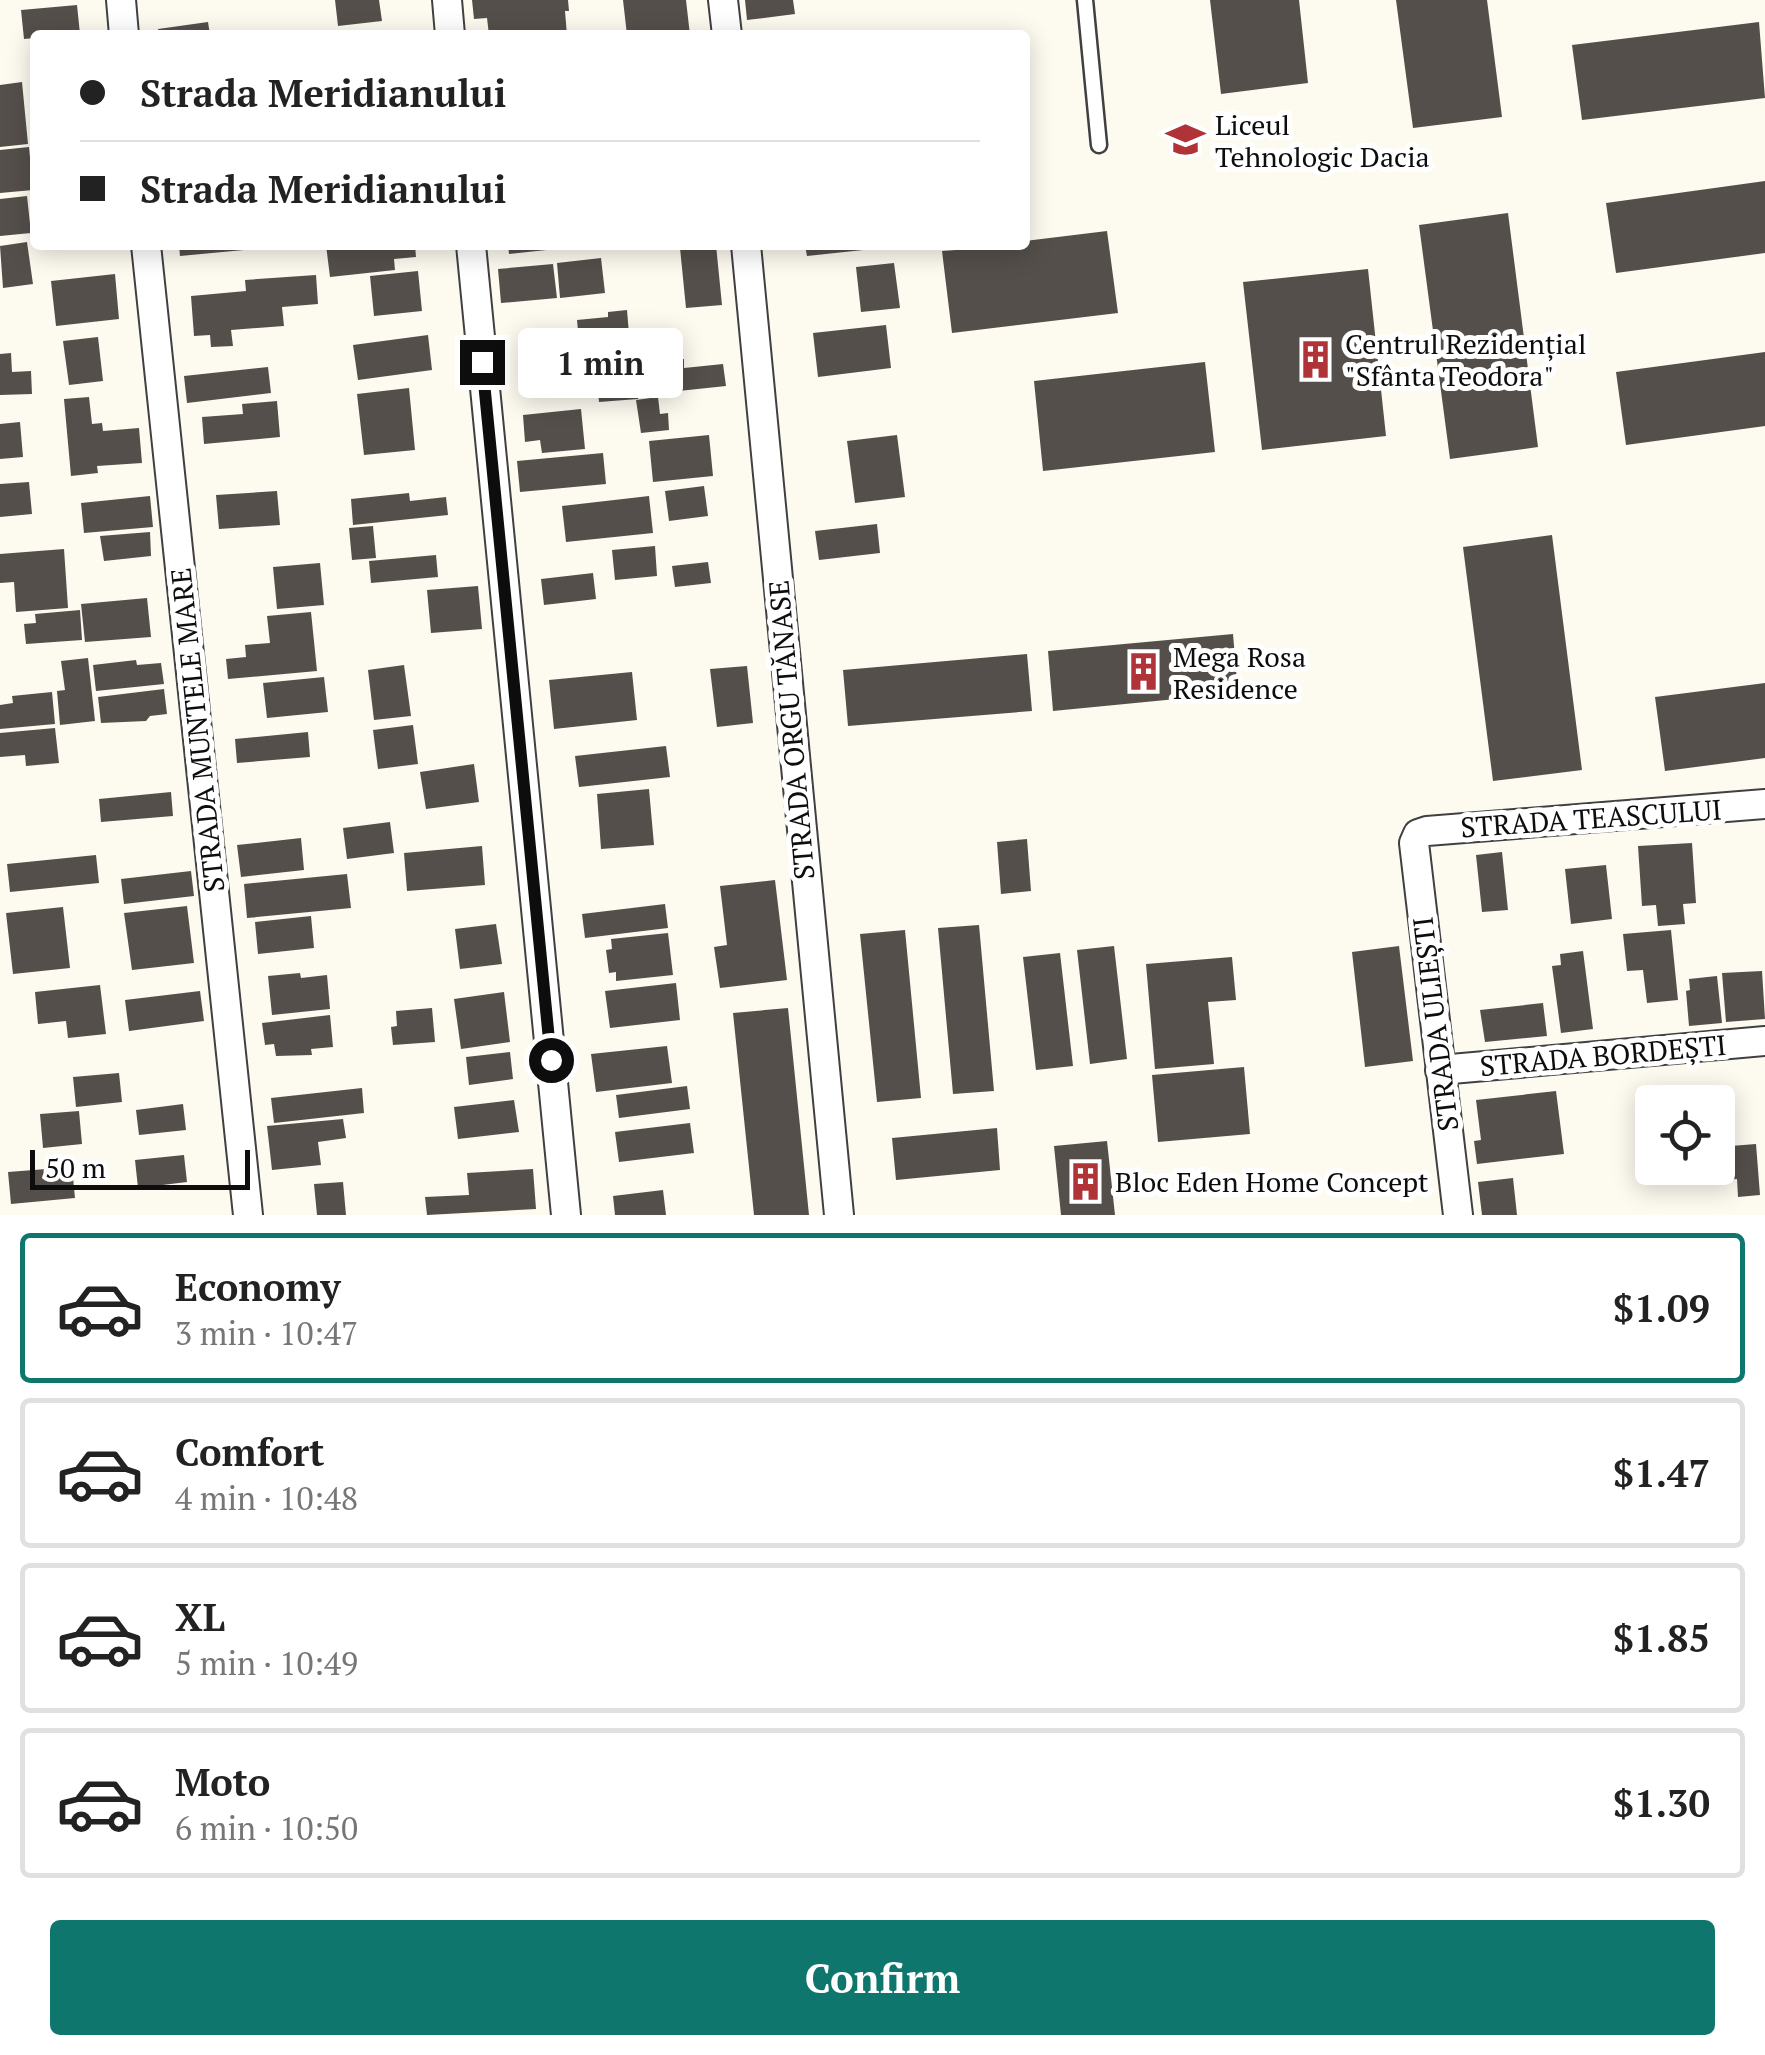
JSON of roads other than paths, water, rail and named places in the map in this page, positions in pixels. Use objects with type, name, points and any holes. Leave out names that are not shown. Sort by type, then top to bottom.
[{"type":"street","points":[[120,0],[123,30]]},
{"type":"street","points":[[447,0],[450,30]]},
{"type":"street","points":[[723,0],[726,30]]},
{"type":"street","name":"STRADA MUNTELE MARE","points":[[147,250],[248,1215]]},
{"type":"street","points":[[471,250],[566,1215]]},
{"type":"street","name":"STRADA ORGU TĂNASE","points":[[746,250],[839,1215]]},
{"type":"street","name":"STRADA TEASCULUI","points":[[1418,834],[1765,804]]},
{"type":"street","name":"STRADA ULIEȘTI","points":[[1418,834],[1414,843],[1458,1215]]},
{"type":"street","name":"STRADA BORDEȘTI","points":[[1440,1070],[1765,1041]]},
{"type":"lane","points":[[1085,0],[1100,145]]},
{"type":"place","name":"Liceul Tehnologic Dacia","points":[[1185,140]]},
{"type":"place","name":"Centrul Rezidențial \"Sfânta Teodora\"","points":[[1315,359]]},
{"type":"place","name":"Mega Rosa Residence","points":[[1143,672]]},
{"type":"place","name":"Bloc Eden Home Concept","points":[[1085,1181]]}]
